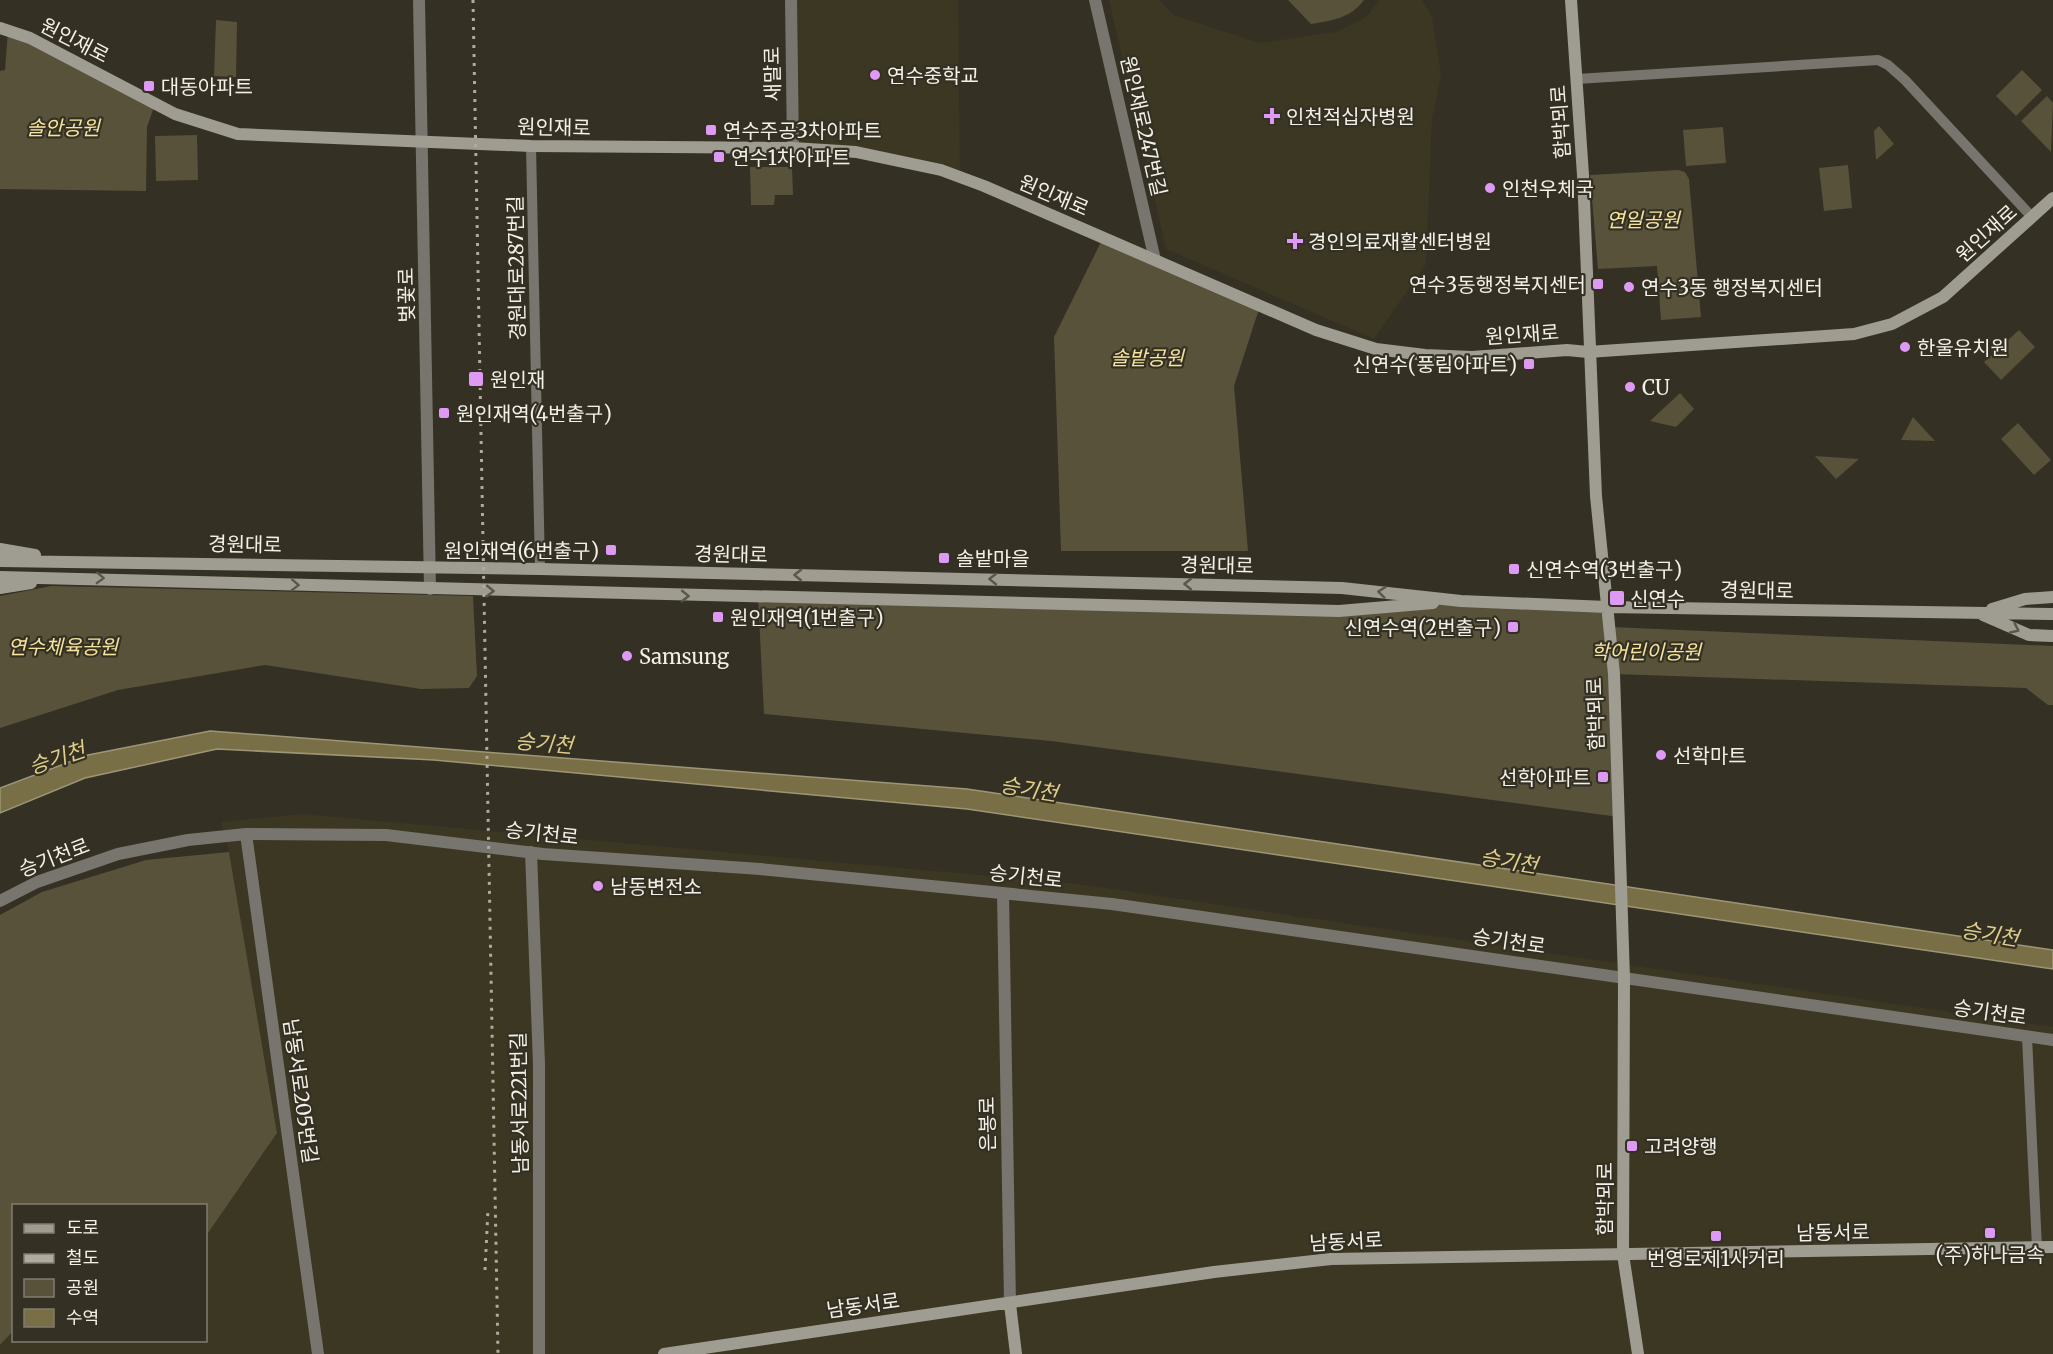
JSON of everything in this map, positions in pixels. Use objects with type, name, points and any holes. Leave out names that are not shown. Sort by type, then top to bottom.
[{"type":"main road","name":"함박뫼로","points":[[1571,0],[1583,175],[1588,352],[1596,496],[1614,674],[1624,960],[1623,1254],[1638,1354]]},
{"type":"main road","name":"원인재로","points":[[0,28],[30,38],[175,114],[238,134],[531,146],[793,148],[856,152],[941,170],[1316,330],[1376,349],[1425,355],[1472,357],[1567,350],[1588,352],[1854,334],[1892,324],[1943,297],[2053,198]]},
{"type":"main road","points":[[0,549],[69,561]]},
{"type":"main road","name":"경원대로","points":[[0,561],[540,569],[1341,588],[1461,600],[1607,607],[2053,614]]},
{"type":"main road","name":"경원대로","points":[[0,577],[70,577],[430,590],[1339,611],[1461,600]]},
{"type":"main road","points":[[0,588],[70,577]]},
{"type":"main road","points":[[1980,613],[2025,598],[2053,597]]},
{"type":"main road","points":[[1980,613],[2029,635],[2053,636]]},
{"type":"main road","name":"남동서로","points":[[664,1354],[729,1349],[1214,1272],[1331,1259],[2053,1247]]},
{"type":"main road","name":"은봉로","points":[[1010,1304],[1016,1354]]},
{"type":"street","name":"벚꽃로","points":[[419,0],[430,590]]},
{"type":"street","name":"새말로","points":[[791,0],[793,148]]},
{"type":"street","name":"원인재로247번길","points":[[1095,0],[1155,260]]},
{"type":"street","points":[[1576,79],[1878,60],[1888,65],[1905,80],[2032,218]]},
{"type":"street","name":"경원대로287번길","points":[[531,146],[540,569]]},
{"type":"street","name":"승기천로","points":[[0,902],[37,882],[118,854],[188,840],[246,834],[386,835],[531,852],[760,869],[1003,893],[1210,917],[2053,1040]]},
{"type":"street","name":"남동서로205번길","points":[[246,834],[318,1354]]},
{"type":"street","name":"남동서로221번길","points":[[531,852],[539,1064],[539,1354]]},
{"type":"street","name":"은봉로","points":[[1003,893],[1010,1304]]},
{"type":"street","points":[[2027,1037],[2037,1248]]},
{"type":"shaded area","name":"연수중학교","points":[[791,0],[958,0],[960,177],[941,170],[793,148]]},
{"type":"shaded area","name":"인천적십자병원","points":[[1109,0],[1159,0],[1174,15],[1260,43],[1336,32],[1366,17],[1380,0],[1422,0],[1432,17],[1441,75],[1432,119],[1426,264],[1374,339],[1166,249]]},
{"type":"shaded area","points":[[302,814],[1078,884],[2053,1027],[2053,1354],[0,1354],[0,1345],[12,1332],[12,1342],[207,1342],[207,1235],[277,1133],[229,852],[221,822]]},
{"type":"green space","points":[[1288,0],[1364,0],[1347,15],[1311,24]]},
{"type":"green space","points":[[216,20],[237,22],[236,77],[214,76]]},
{"type":"green space","name":"솔안공원","points":[[8,31],[155,104],[147,127],[146,191],[0,189],[0,71],[5,70]]},
{"type":"green space","points":[[2022,70],[2042,90],[2016,116],[1996,96]]},
{"type":"green space","points":[[2047,96],[2053,103],[2051,152],[2021,121]]},
{"type":"green space","points":[[1879,126],[1894,144],[1876,160],[1874,131]]},
{"type":"green space","points":[[1723,127],[1726,163],[1686,166],[1683,130]]},
{"type":"green space","points":[[197,135],[198,180],[156,181],[155,136]]},
{"type":"green space","points":[[1848,165],[1852,208],[1824,211],[1819,168]]},
{"type":"green space","points":[[750,167],[792,167],[793,195],[775,195],[774,205],[751,205]]},
{"type":"green space","name":"연일공원","points":[[1678,170],[1685,172],[1689,179],[1701,317],[1661,320],[1657,266],[1598,269],[1590,175]]},
{"type":"green space","name":"솔밭공원","points":[[1103,238],[1260,306],[1234,386],[1248,551],[1061,551],[1054,337]]},
{"type":"green space","points":[[2019,330],[2035,347],[2001,380],[1984,362]]},
{"type":"green space","points":[[1680,393],[1694,409],[1676,427],[1650,421]]},
{"type":"green space","points":[[1913,417],[1935,441],[1901,440]]},
{"type":"green space","points":[[2018,423],[2051,460],[2034,475],[2001,439]]},
{"type":"green space","points":[[1815,456],[1859,459],[1836,479]]},
{"type":"green space","name":"연수체육공원","points":[[51,586],[473,596],[477,676],[469,688],[421,689],[265,665],[118,690],[0,728],[0,596]]},
{"type":"green space","points":[[758,597],[1339,611],[1461,601],[1607,607],[1619,817],[1051,741],[764,714]]},
{"type":"green space","name":"학어린이공원","points":[[1611,627],[2053,646],[2053,705],[2048,705],[2026,688],[1614,674]]},
{"type":"green space","points":[[229,852],[277,1133],[207,1235],[207,1204],[12,1204],[12,1332],[0,1345],[0,915],[42,892],[146,860]]},
{"type":"water","points":[[210,731],[967,789],[2053,950],[2053,969],[967,809],[434,760],[217,749],[85,778],[0,813],[0,788],[88,755]]},
{"type":"railway","points":[[473,0],[498,1354]]},
{"type":"railway","points":[[485,1270],[488,1210]]},
{"type":"place","name":"연수중학교","points":[[875,75]]},
{"type":"place","name":"대동아파트","points":[[149,86]]},
{"type":"place","name":"인천적십자병원","points":[[1272,116]]},
{"type":"place","name":"연수주공3차아파트","points":[[711,130]]},
{"type":"place","name":"연수1차아파트","points":[[719,157]]},
{"type":"place","name":"인천우체국","points":[[1490,188]]},
{"type":"place","name":"경인의료재활센터병원","points":[[1295,241]]},
{"type":"place","name":"연수3동행정복지센터","points":[[1598,284]]},
{"type":"place","name":"연수3동 행정복지센터","points":[[1629,287]]},
{"type":"place","name":"한울유치원","points":[[1905,347]]},
{"type":"place","name":"신연수(풍림아파트)","points":[[1529,364]]},
{"type":"place","name":"원인재","points":[[476,379]]},
{"type":"place","name":"CU","points":[[1630,387]]},
{"type":"place","name":"원인재역(4번출구)","points":[[444,413]]},
{"type":"place","name":"원인재역(6번출구)","points":[[611,550]]},
{"type":"place","name":"솔밭마을","points":[[944,558]]},
{"type":"place","name":"신연수역(3번출구)","points":[[1514,569]]},
{"type":"place","name":"신연수","points":[[1617,598]]},
{"type":"place","name":"원인재역(1번출구)","points":[[718,617]]},
{"type":"place","name":"신연수역(2번출구)","points":[[1513,627]]},
{"type":"place","name":"Samsung","points":[[627,656]]},
{"type":"place","name":"선학마트","points":[[1661,755]]},
{"type":"place","name":"선학아파트","points":[[1603,777]]},
{"type":"place","name":"남동변전소","points":[[598,886]]},
{"type":"place","name":"고려양행","points":[[1632,1146]]},
{"type":"place","name":"(주)하나금속","points":[[1990,1233]]},
{"type":"place","name":"번영로제1사거리","points":[[1716,1236]]},
{"type":"water label","name":"승기천","points":[[544,743]]},
{"type":"water label","name":"승기천","points":[[57,758]]},
{"type":"water label","name":"승기천","points":[[1029,789]]},
{"type":"water label","name":"승기천","points":[[1509,861]]},
{"type":"water label","name":"승기천","points":[[1990,934]]}]
